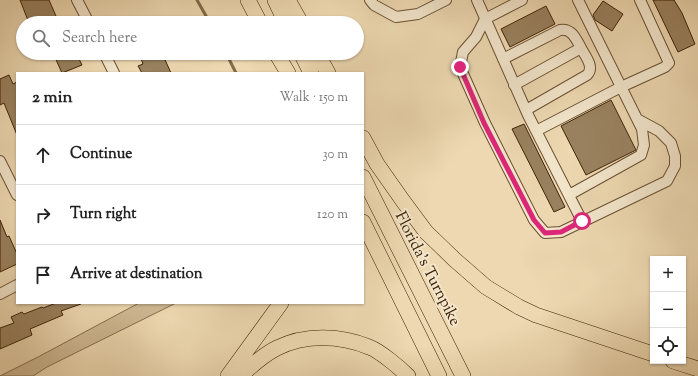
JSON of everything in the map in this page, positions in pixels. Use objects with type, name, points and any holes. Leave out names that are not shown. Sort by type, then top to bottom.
[{"type":"highway","points":[[248,0],[256,16]]},
{"type":"highway","points":[[275,0],[283,16]]},
{"type":"highway","points":[[288,0],[297,16]]},
{"type":"highway","points":[[275,60],[280,72]]},
{"type":"highway","points":[[280,60],[287,72]]},
{"type":"highway","points":[[304,60],[310,72]]},
{"type":"highway","points":[[321,60],[327,72]]},
{"type":"highway","points":[[364,140],[377,164],[426,232],[486,287],[536,315],[650,353]]},
{"type":"highway","name":"Florida's Turnpike","points":[[364,179],[463,376]]},
{"type":"highway","points":[[364,224],[439,376]]},
{"type":"highway","points":[[228,376],[280,304]]},
{"type":"highway","points":[[241,376],[256,361],[277,348],[297,340],[320,338],[348,340],[370,347],[408,376]]},
{"type":"highway","points":[[681,364],[698,370]]},
{"type":"street","points":[[77,0],[85,16]]},
{"type":"street","points":[[370,0],[374,5],[396,17],[418,14],[446,0]]},
{"type":"street","points":[[477,0],[514,85],[582,221]]},
{"type":"street","points":[[522,0],[485,19],[476,37],[463,52],[460,67],[484,123],[534,220],[545,233],[561,232],[667,181],[675,166],[675,156],[671,143],[659,131],[637,120]]},
{"type":"street","points":[[570,196],[641,155],[644,145],[642,129],[578,0]]},
{"type":"street","points":[[536,130],[664,67],[669,63],[640,0]]},
{"type":"street","points":[[503,59],[560,30],[567,30],[573,34],[589,62],[591,68],[587,75],[526,110]]},
{"type":"street","points":[[514,85],[580,48]]},
{"type":"street","points":[[108,60],[114,72]]},
{"type":"street","points":[[0,161],[16,193]]},
{"type":"street","points":[[0,294],[16,286]]},
{"type":"shaded area","points":[[137,304],[174,304],[47,367],[33,376],[0,376]]},
{"type":"building","points":[[20,0],[49,0],[56,16],[26,16]]},
{"type":"building","points":[[653,0],[674,0],[682,13],[695,44],[678,52]]},
{"type":"building","points":[[603,1],[623,14],[612,31],[595,20],[593,15]]},
{"type":"building","points":[[546,6],[555,24],[510,47],[501,29]]},
{"type":"building","points":[[56,60],[80,60],[82,65],[64,72],[62,72]]},
{"type":"building","points":[[142,60],[165,60],[171,72],[141,72],[138,66],[143,64]]},
{"type":"building","points":[[9,75],[13,84],[16,82],[16,133],[4,103],[0,105],[0,79]]},
{"type":"building","points":[[611,100],[636,150],[586,175],[561,126]]},
{"type":"building","points":[[524,124],[565,207],[554,212],[512,129]]},
{"type":"building","points":[[0,220],[7,237],[9,236],[16,252],[16,264],[0,272]]},
{"type":"building","points":[[53,304],[81,304],[61,311],[63,315],[30,329],[32,335],[0,349],[0,328],[14,323],[11,317],[22,312],[24,314],[42,307],[43,308]]},
{"type":"waterway","points":[[197,0],[206,16]]},
{"type":"waterway","points":[[230,60],[236,72]]},
{"type":"route","points":[[460,67],[484,123],[534,220],[545,233],[561,232],[582,221]]}]
